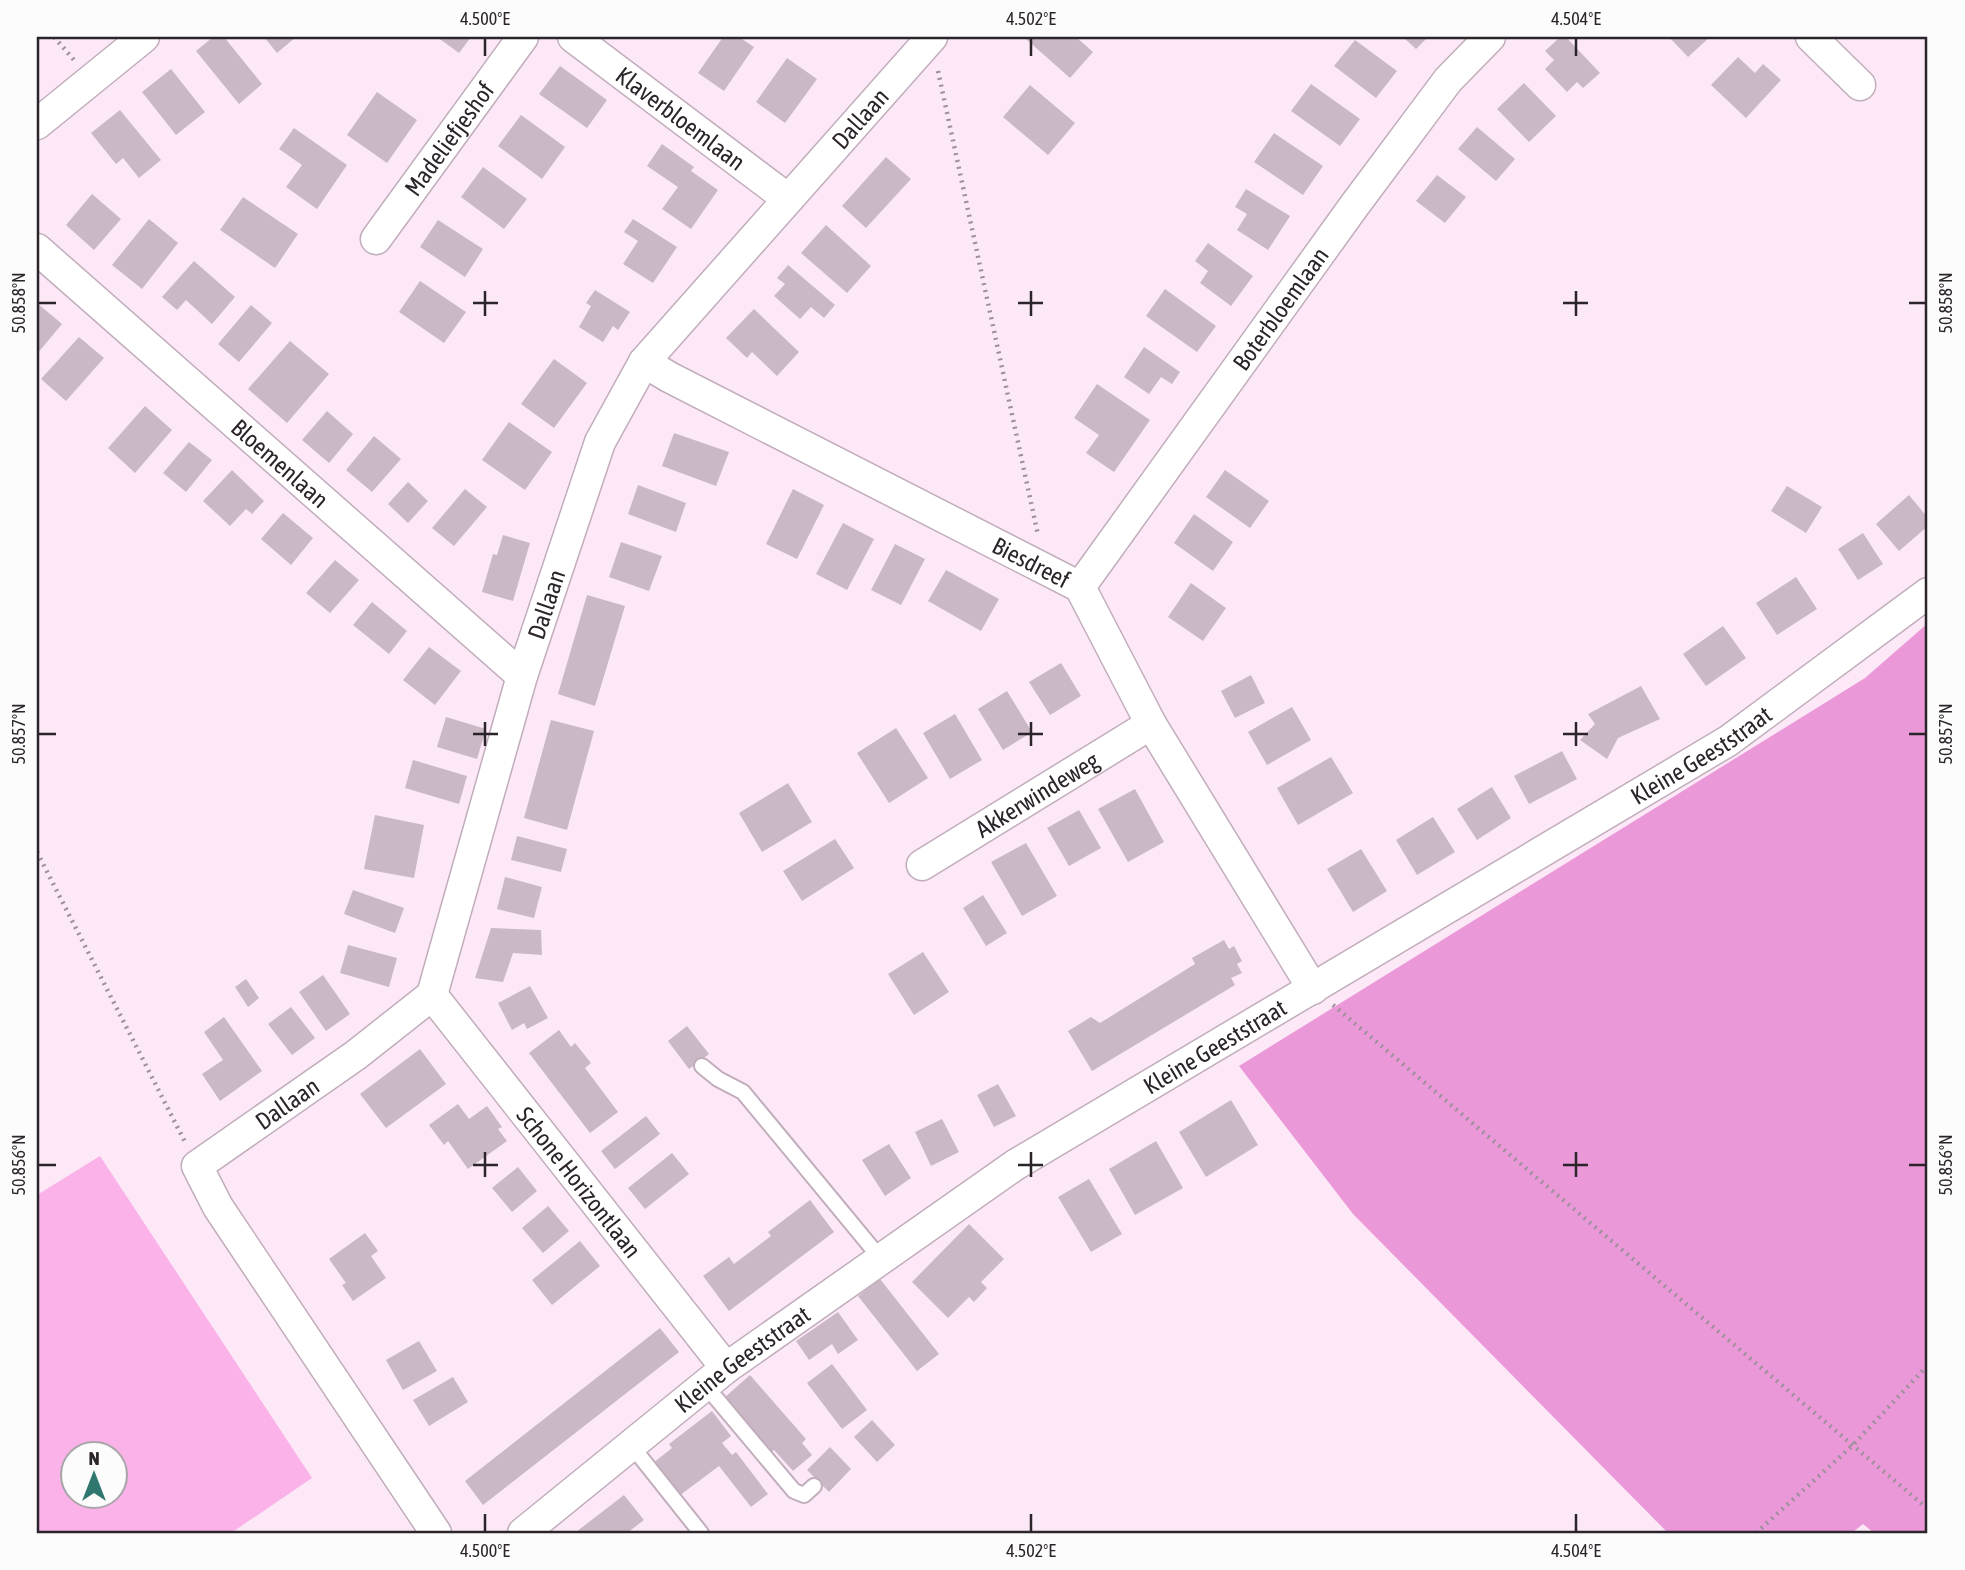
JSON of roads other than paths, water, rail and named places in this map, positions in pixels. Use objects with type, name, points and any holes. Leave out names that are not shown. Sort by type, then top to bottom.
[{"type":"street","points":[[37,124],[144,37]]},
{"type":"street","name":"Madeliefjeshof","points":[[376,239],[523,37]]},
{"type":"street","name":"Klaverbloemlaan","points":[[573,37],[788,199]]},
{"type":"street","name":"Dallaan","points":[[430,1530],[218,1207],[197,1166],[356,1055],[432,995],[522,676],[600,442],[644,362],[931,37]]},
{"type":"street","name":"Boterbloemlaan","points":[[1080,587],[1440,90],[1490,37]]},
{"type":"street","points":[[1811,37],[1860,85]]},
{"type":"street","name":"Bloemenlaan","points":[[37,249],[522,676]]},
{"type":"street","name":"Biesdreef","points":[[644,362],[1080,587],[1151,724],[1313,989]]},
{"type":"street","name":"Kleine Geeststraat","points":[[523,1533],[715,1377],[1015,1165],[1728,741],[1928,593]]},
{"type":"street","name":"Akkerwindeweg","points":[[922,865],[1151,724]]},
{"type":"street","name":"Schone Horizontlaan","points":[[432,995],[715,1377]]},
{"type":"lane","points":[[702,1066],[718,1079],[743,1092],[881,1259]]},
{"type":"lane","points":[[715,1377],[794,1491],[804,1495],[814,1486]]},
{"type":"lane","points":[[631,1446],[701,1533]]}]
